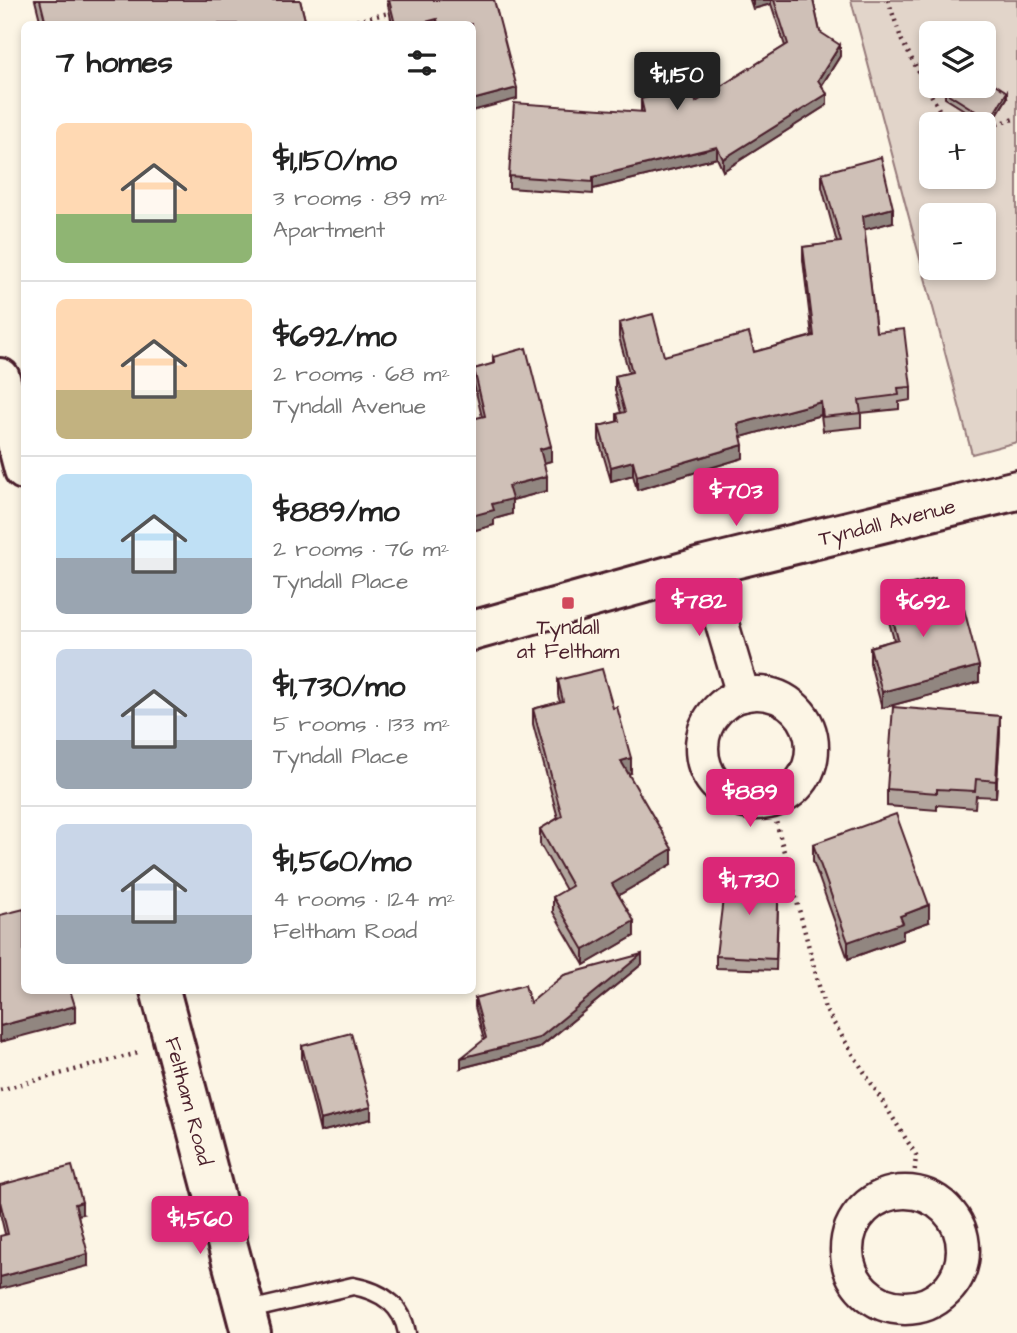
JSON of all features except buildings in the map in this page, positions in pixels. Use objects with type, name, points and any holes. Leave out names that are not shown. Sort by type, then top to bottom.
[{"type":"street","points":[[0,378],[21,458]]},
{"type":"street","name":"Tyndall Avenue","points":[[476,630],[705,566],[1017,490]]},
{"type":"street","points":[[705,566],[743,695]]},
{"type":"street","points":[[761,694],[780,698],[796,709],[807,725],[811,753],[802,780],[789,793],[771,802],[754,804],[738,800],[722,791],[711,778],[704,763],[702,745],[705,728],[714,713],[727,702],[743,695],[761,694]]},
{"type":"street","name":"Feltham Road","points":[[161,994],[248,1322]]},
{"type":"street","points":[[894,1192],[913,1192],[930,1197],[945,1207],[957,1222],[963,1239],[964,1257],[958,1275],[948,1290],[896,1321],[854,1278],[848,1261],[847,1242],[852,1225],[863,1210],[877,1198],[894,1192]]},
{"type":"lane","points":[[248,1322],[353,1286],[371,1289],[387,1298],[400,1312],[407,1333]]},
{"type":"path","points":[[888,0],[906,51],[940,112]]},
{"type":"path","points":[[355,21],[403,9]]},
{"type":"path","points":[[996,124],[1017,118]]},
{"type":"path","points":[[771,802],[825,1009],[916,1155],[913,1192]]},
{"type":"path","points":[[0,1090],[173,1043]]},
{"type":"shaded area","points":[[851,0],[1017,0],[1017,442],[972,454],[926,280],[996,280],[996,203],[919,203],[919,255]]},
{"type":"place","name":"Tyndall at Feltham","points":[[568,603]]}]
